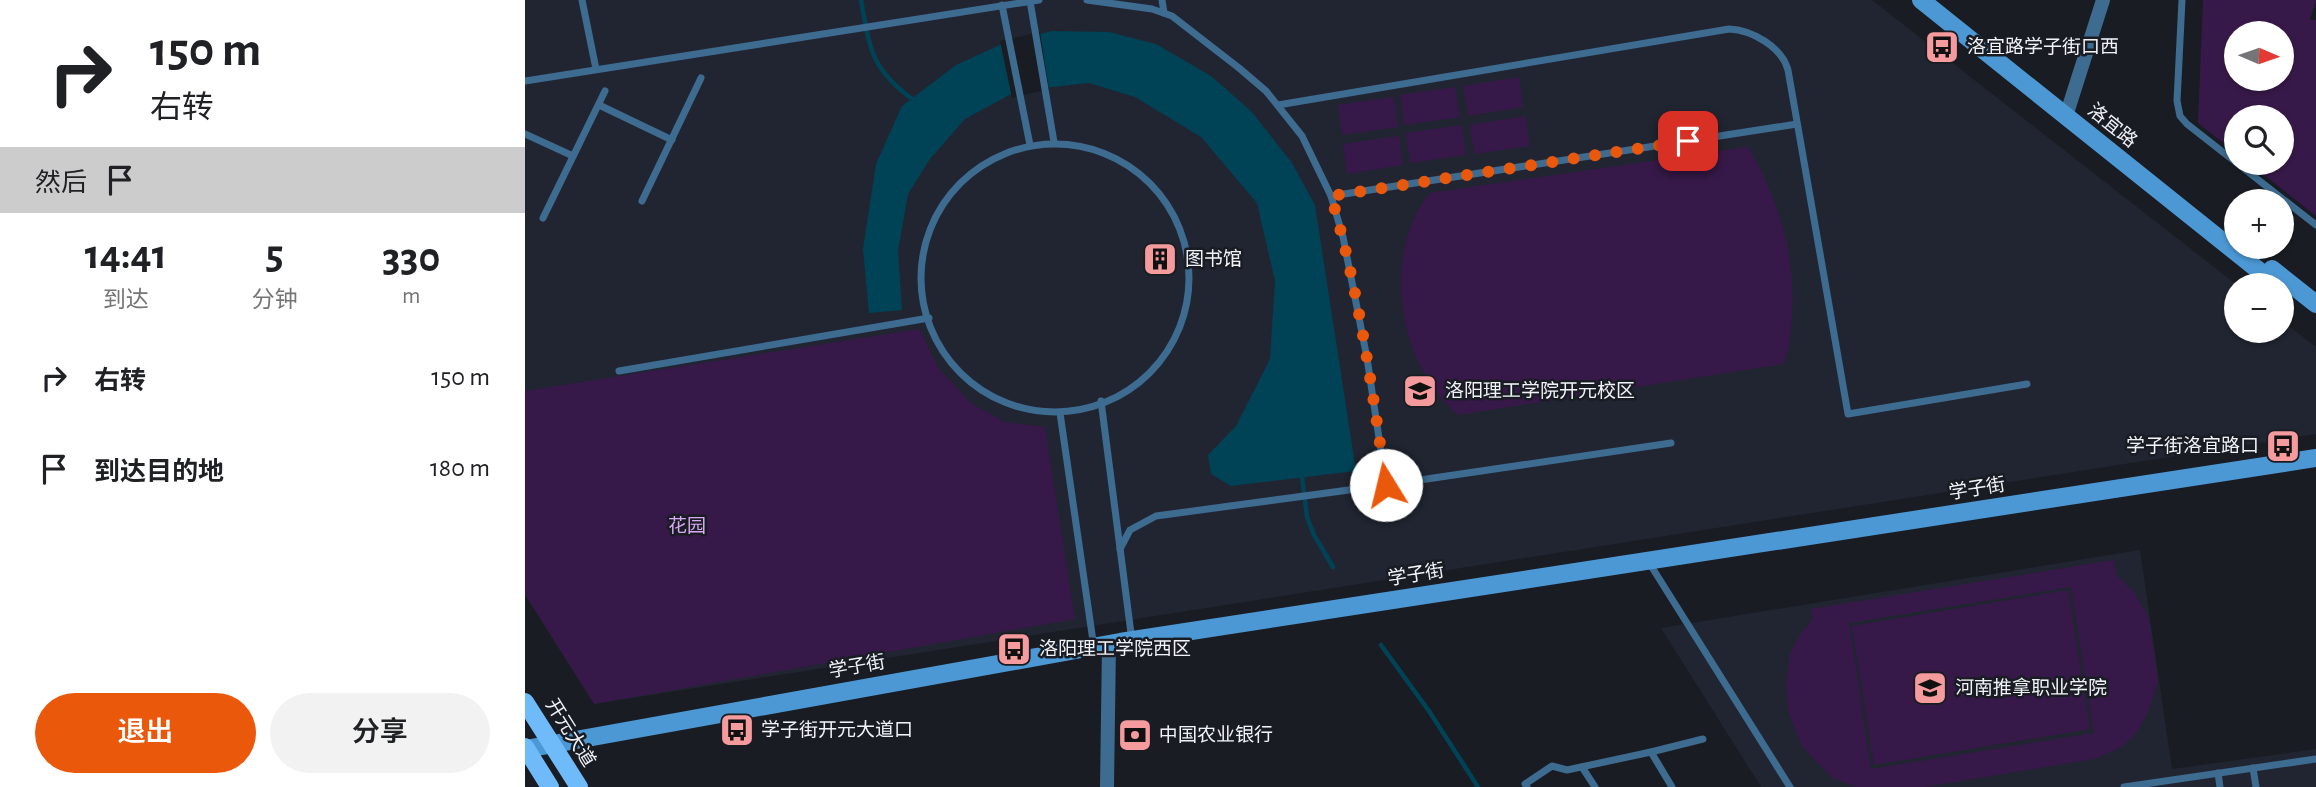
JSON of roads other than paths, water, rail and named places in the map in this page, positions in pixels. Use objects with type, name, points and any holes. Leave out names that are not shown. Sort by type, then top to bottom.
[{"type":"main road","name":"开元大道","points":[[525,702],[579,787]]},
{"type":"main road","points":[[527,750],[550,787]]},
{"type":"street","name":"洛宜路","points":[[1921,0],[2224,230]]},
{"type":"street","name":"洛宜路","points":[[1937,0],[2263,273]]},
{"type":"street","points":[[2068,111],[2103,0]]},
{"type":"street","points":[[2260,259],[2316,304]]},
{"type":"street","points":[[2294,299],[2316,317]]},
{"type":"street","name":"学子街","points":[[1649,564],[2316,458]]},
{"type":"street","name":"学子街","points":[[527,750],[1132,642],[2316,463]]},
{"type":"street","points":[[1102,647],[1107,787]]},
{"type":"lane","points":[[582,0],[596,69]]},
{"type":"lane","points":[[525,80],[1039,0]]},
{"type":"lane","points":[[1087,0],[1152,9],[1164,13],[1193,31],[1240,68],[1278,105],[1302,136],[1331,196],[1343,237],[1367,358],[1386,485]]},
{"type":"lane","points":[[1161,0],[1164,13]]},
{"type":"lane","points":[[2182,0],[2177,101],[2181,116],[2187,124],[2316,225]]},
{"type":"lane","points":[[1030,1],[1054,142]]},
{"type":"lane","points":[[1002,5],[1030,145]]},
{"type":"lane","points":[[1278,105],[1739,29],[1777,50],[1784,58],[1788,70],[1848,414],[2027,384]]},
{"type":"lane","points":[[642,201],[701,78]]},
{"type":"lane","points":[[543,218],[605,91]]},
{"type":"lane","points":[[599,105],[672,140]]},
{"type":"lane","points":[[1331,196],[1797,124]]},
{"type":"lane","points":[[525,134],[573,156]]},
{"type":"lane","points":[[1054,142],[1091,148],[1128,167],[1155,189],[1173,214],[1184,242],[1187,273],[1187,298],[1181,322],[1169,349],[1152,372],[1126,390],[1101,401],[1060,413],[1026,411],[990,397],[951,363],[935,336],[929,318],[924,278],[925,249],[931,226],[949,197],[986,163],[1030,145],[1054,142]]},
{"type":"lane","points":[[619,371],[929,318]]},
{"type":"lane","points":[[1101,401],[1132,642]]},
{"type":"lane","points":[[1060,413],[1102,647]]},
{"type":"lane","points":[[1120,549],[1130,530],[1156,516],[1671,443]]},
{"type":"lane","points":[[1649,564],[1790,787]]},
{"type":"lane","points":[[1527,787],[1525,784],[1552,766],[1567,770],[1703,739]]},
{"type":"lane","points":[[1651,752],[1672,787]]},
{"type":"lane","points":[[2124,787],[2316,759]]},
{"type":"lane","points":[[1582,767],[1595,787]]},
{"type":"lane","points":[[2253,768],[2256,787]]},
{"type":"lane","points":[[2218,773],[2220,787]]},
{"type":"water","points":[[1052,31],[1109,32],[1156,44],[1211,76],[1252,112],[1292,163],[1315,205],[1356,471],[1231,486],[1211,474],[1208,455],[1236,426],[1270,359],[1275,281],[1257,203],[1201,137],[1135,97],[1089,83],[1017,91],[965,119],[930,159],[908,194],[898,251],[902,310],[869,313],[863,249],[876,164],[902,106],[956,65],[1002,44]]},
{"type":"waterway","points":[[861,0],[874,56],[888,77],[912,99]]},
{"type":"waterway","points":[[1302,477],[1307,517],[1333,567]]},
{"type":"waterway","points":[[1381,645],[1429,711],[1478,787]]},
{"type":"place","name":"洛宜路学子街口西","points":[[1942,47]]},
{"type":"place","name":"图书馆","points":[[1160,259]]},
{"type":"place","name":"洛阳理工学院开元校区","points":[[1420,391]]},
{"type":"place","name":"学子街洛宜路口","points":[[2283,446]]},
{"type":"place","name":"洛阳理工学院西区","points":[[1014,649]]},
{"type":"place","name":"河南推拿职业学院","points":[[1930,688]]},
{"type":"place","name":"学子街开元大道口","points":[[737,730]]},
{"type":"place","name":"中国农业银行","points":[[1135,735]]},
{"type":"park label","name":"花园","points":[[687,526]]}]
